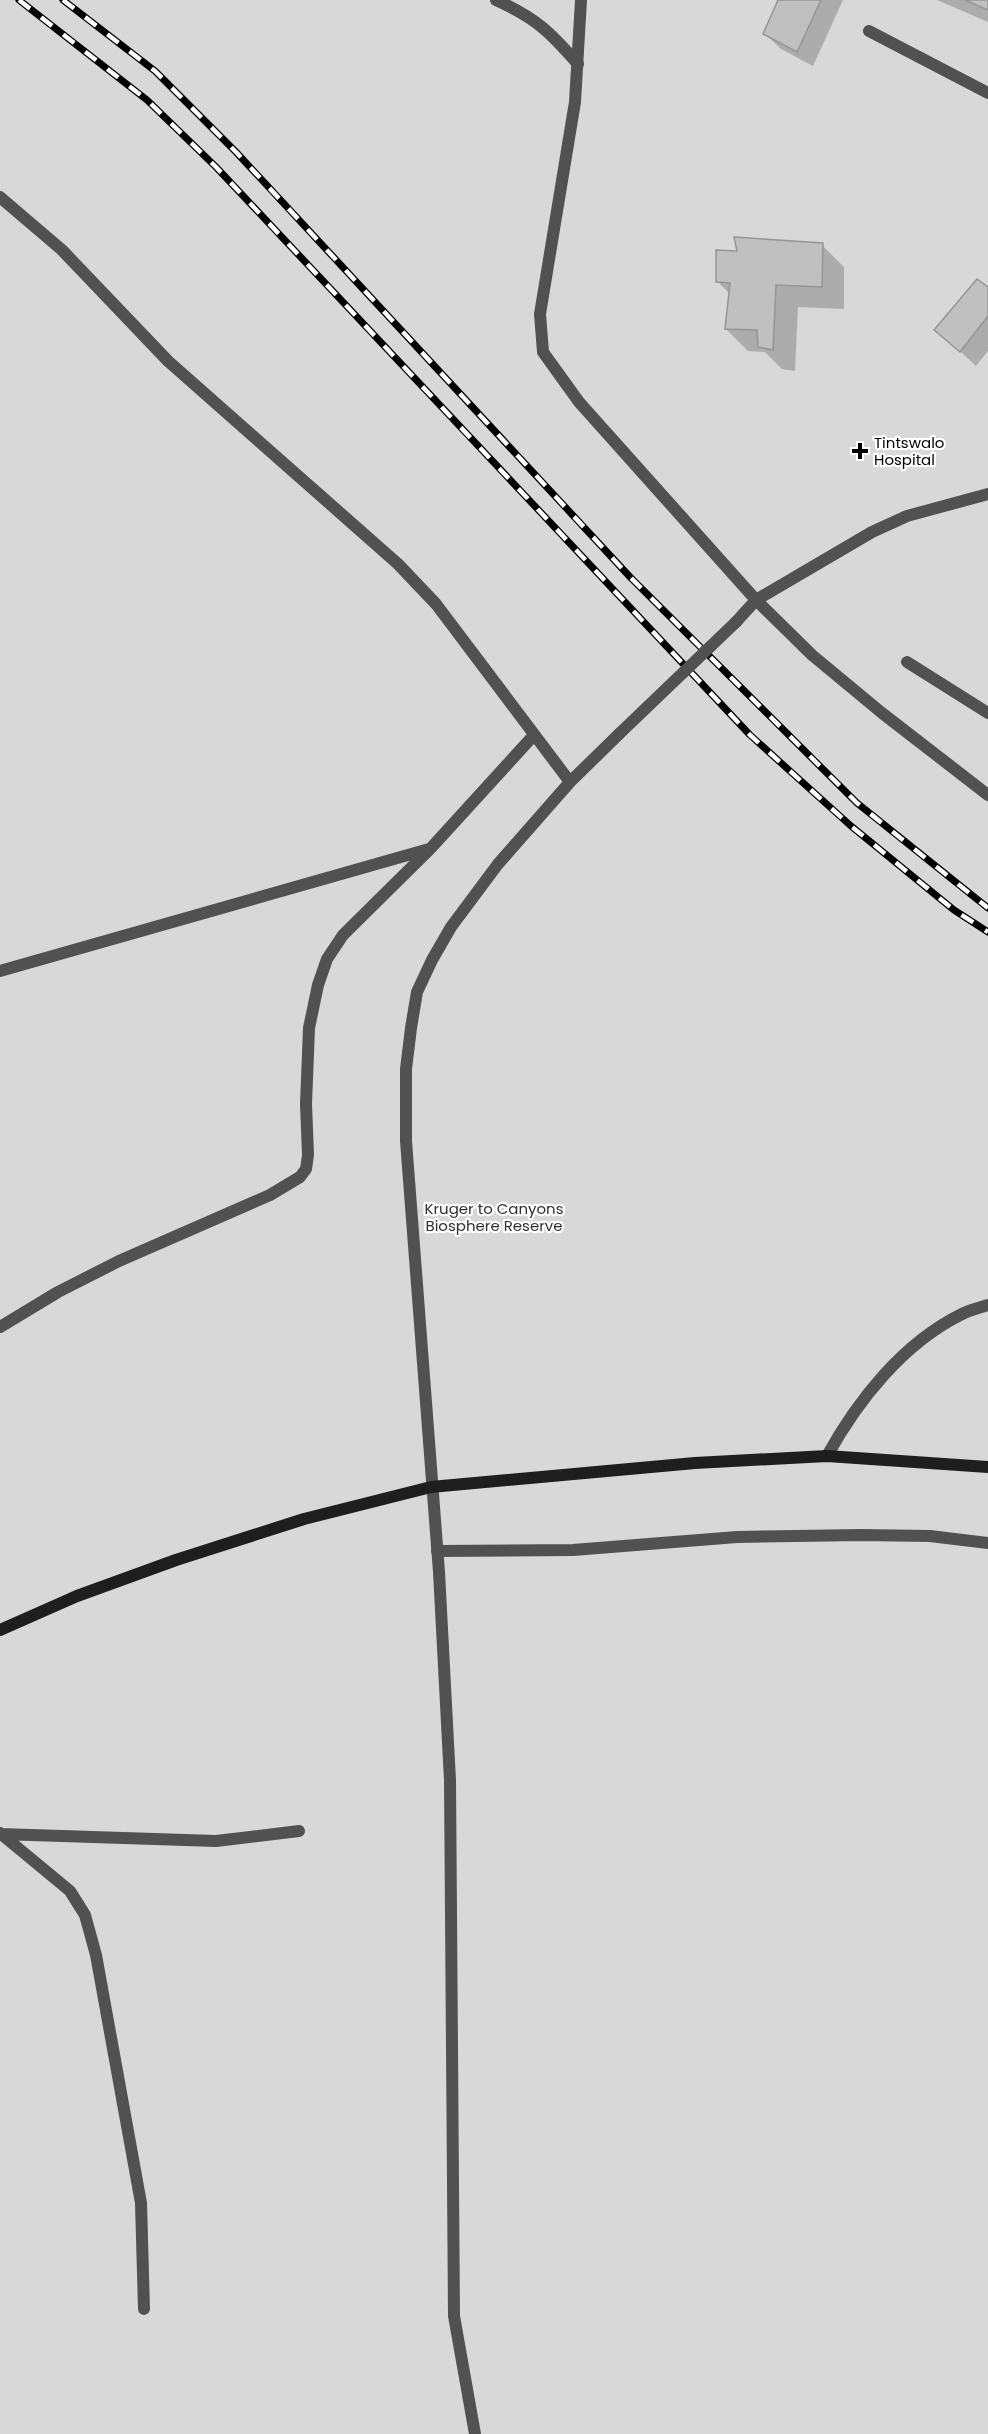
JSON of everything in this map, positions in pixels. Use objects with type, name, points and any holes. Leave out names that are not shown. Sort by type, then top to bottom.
[{"type":"street","points":[[495,0],[530,17],[549,31],[578,64]]},
{"type":"street","points":[[581,0],[575,102],[540,314],[543,352],[579,402],[756,600],[812,655],[882,713],[988,795]]},
{"type":"street","points":[[869,31],[988,93]]},
{"type":"street","points":[[0,196],[62,250],[168,361],[398,564],[436,604],[570,782]]},
{"type":"street","points":[[475,2434],[454,2316],[450,1780],[437,1551],[406,1140],[406,1069],[417,992],[451,927],[498,864],[570,782],[756,600],[890,524],[938,506],[988,494]]},
{"type":"street","points":[[907,662],[988,713]]},
{"type":"street","points":[[0,1326],[119,1261],[270,1195],[300,1177],[306,1169],[308,1155],[306,1104],[309,1028],[318,985],[327,959],[343,935],[432,848],[534,735]]},
{"type":"street","points":[[0,971],[432,848]]},
{"type":"street","points":[[827,1455],[848,1417],[886,1372],[925,1338],[962,1314],[988,1305]]},
{"type":"street","points":[[0,1630],[77,1596],[176,1560],[304,1519],[431,1487],[695,1463],[827,1455],[988,1467]]},
{"type":"street","points":[[437,1551],[573,1550],[737,1537],[838,1535],[930,1536],[988,1543]]},
{"type":"street","points":[[0,1833],[216,1841],[299,1831]]},
{"type":"street","points":[[0,1833],[70,1891],[85,1915],[96,1955],[141,2203],[144,2309]]},
{"type":"green space","name":"Kruger to Canyons Biosphere Reserve","points":[[0,0],[988,0],[988,2434],[0,2434]]},
{"type":"building","points":[[778,0],[821,0],[797,52],[763,34]]},
{"type":"building","points":[[965,0],[988,0],[988,10]]},
{"type":"building","points":[[734,237],[823,243],[822,287],[776,285],[773,350],[758,347],[757,330],[725,329],[730,283],[716,282],[716,250],[737,251]]},
{"type":"building","points":[[977,279],[988,287],[988,316],[960,352],[934,330]]},
{"type":"railway","points":[[19,0],[147,100],[216,167],[750,735],[851,826],[954,910],[988,932]]},
{"type":"railway","points":[[63,0],[155,71],[236,152],[631,578],[857,803],[988,908]]},
{"type":"place","name":"Tintswalo Hospital","points":[[860,451]]}]
